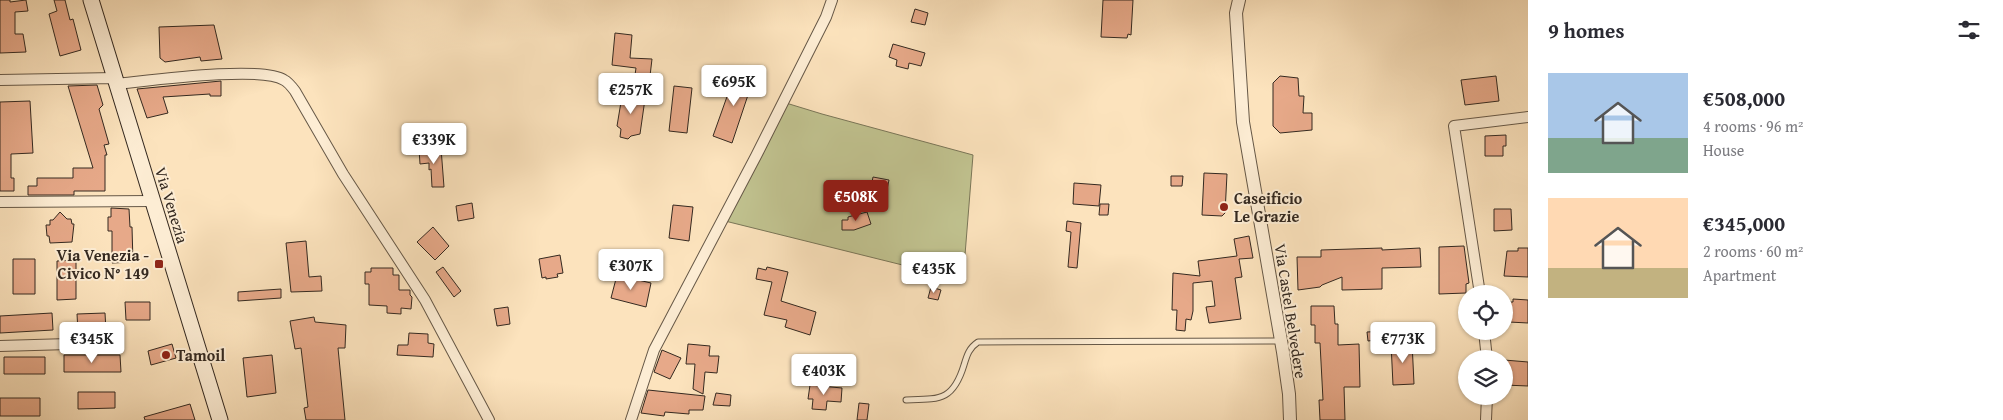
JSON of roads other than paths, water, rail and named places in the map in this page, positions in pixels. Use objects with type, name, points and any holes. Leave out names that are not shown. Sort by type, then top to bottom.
[{"type":"main road","name":"Via Venezia","points":[[91,0],[220,420]]},
{"type":"street","points":[[631,420],[654,350],[756,156],[826,17],[832,0]]},
{"type":"street","name":"Via Castel Belvedere","points":[[1239,0],[1236,13],[1243,122],[1281,341],[1289,394],[1290,420]]},
{"type":"street","points":[[0,80],[115,81],[217,74],[275,76],[284,80],[295,90],[343,174],[425,300],[489,420]]},
{"type":"street","points":[[1479,285],[1454,126],[1528,117]]},
{"type":"street","points":[[0,202],[152,201]]},
{"type":"street","points":[[0,346],[103,343]]},
{"type":"street","points":[[1486,420],[1487,405]]},
{"type":"lane","points":[[906,400],[933,399],[952,391],[958,383],[970,347],[978,342],[1281,341]]},
{"type":"place","name":"Caseificio Le Grazie","points":[[1224,207]]},
{"type":"place","name":"Via Venezia - Civico N° 149","points":[[159,264]]},
{"type":"place","name":"Tamoil","points":[[166,355]]}]
